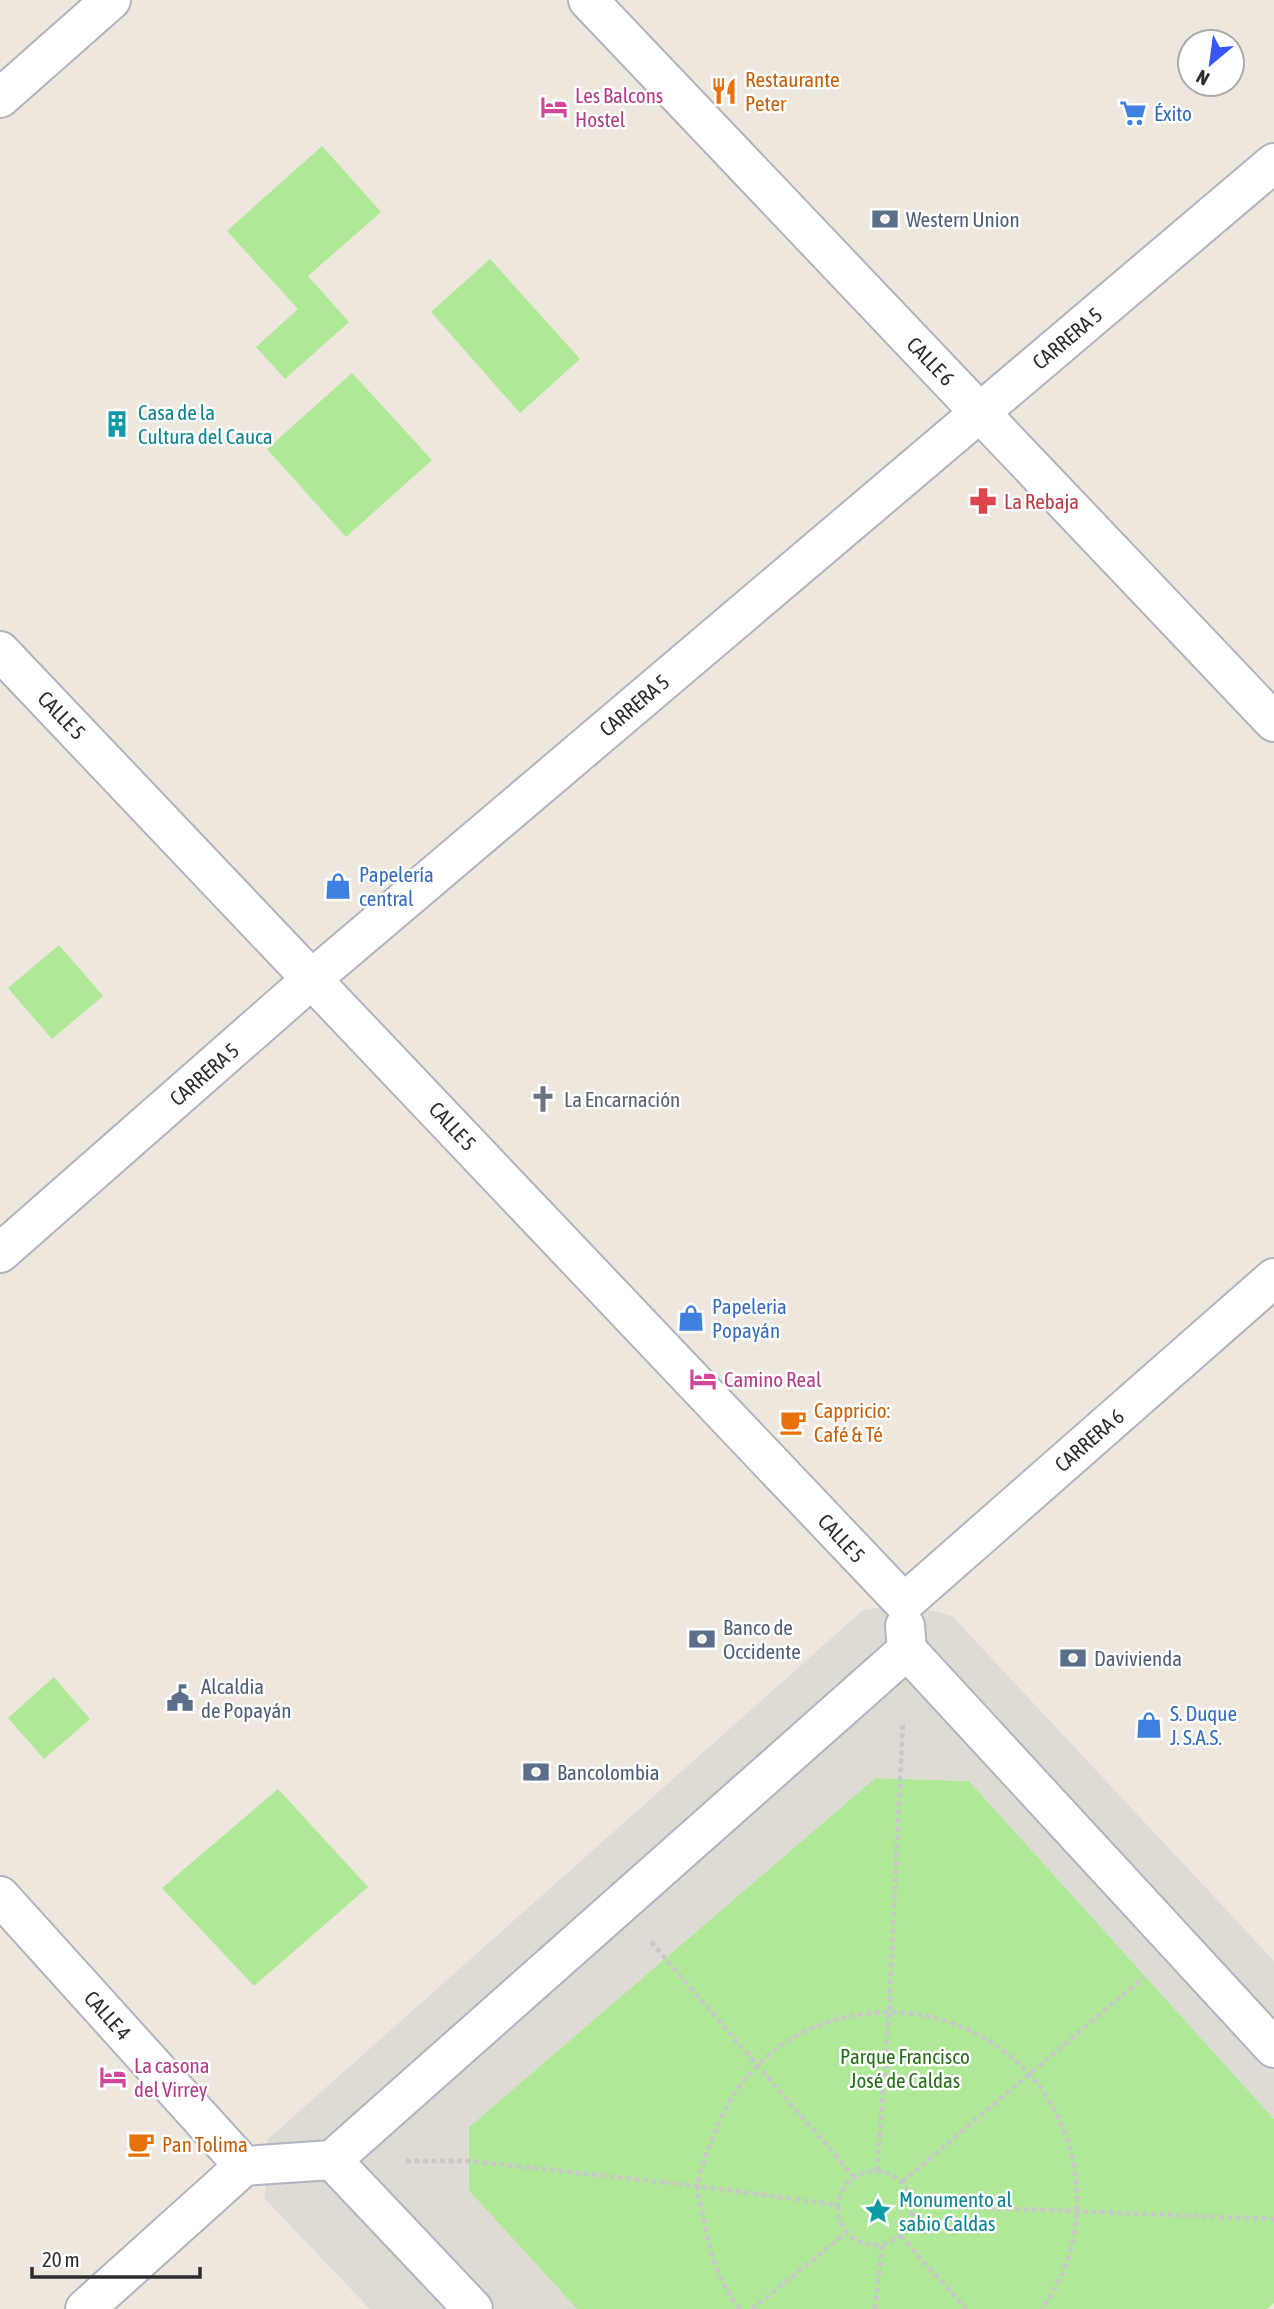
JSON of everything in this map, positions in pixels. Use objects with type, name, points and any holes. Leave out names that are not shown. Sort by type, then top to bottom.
[{"type":"street","points":[[0,98],[111,0]]},
{"type":"street","name":"CALLE 6","points":[[589,0],[1274,722]]},
{"type":"street","name":"CARRERA 5","points":[[0,1253],[313,978],[1274,163]]},
{"type":"street","name":"CALLE 5","points":[[0,650],[904,1603]]},
{"type":"street","name":"CARRERA 6","points":[[904,1603],[1274,1278]]},
{"type":"street","points":[[904,1603],[907,1650],[1274,2049]]},
{"type":"street","points":[[85,2309],[244,2166],[332,2160],[907,1650]]},
{"type":"street","name":"CALLE 4","points":[[0,1896],[244,2166]]},
{"type":"street","points":[[332,2160],[473,2309]]},
{"type":"path","points":[[877,2171],[889,2012],[907,1650]]},
{"type":"path","points":[[620,1906],[854,2177]]},
{"type":"path","points":[[902,2182],[1179,1946]]},
{"type":"path","points":[[740,2309],[719,2274],[707,2240],[697,2186],[721,2116],[739,2085],[793,2037],[826,2022],[861,2013],[889,2012],[933,2016],[967,2028],[999,2046],[1029,2073],[1048,2098],[1064,2130],[1075,2166],[1077,2210],[1063,2272],[1041,2309]]},
{"type":"path","points":[[332,2160],[470,2161],[697,2186],[838,2205]]},
{"type":"path","points":[[877,2171],[902,2182],[913,2205],[908,2227],[901,2236],[881,2246],[870,2246],[859,2242],[847,2232],[839,2217],[838,2205],[846,2184],[854,2177],[877,2171]]},
{"type":"path","points":[[913,2205],[1274,2220]]},
{"type":"path","points":[[752,2309],[847,2232]]},
{"type":"path","points":[[901,2236],[966,2309]]},
{"type":"path","points":[[876,2309],[881,2246]]},
{"type":"green space","points":[[322,146],[381,212],[308,276],[349,322],[285,379],[256,347],[298,309],[227,231]]},
{"type":"green space","points":[[490,259],[580,359],[520,413],[431,312]]},
{"type":"green space","points":[[352,373],[432,460],[346,537],[267,449]]},
{"type":"green space","points":[[59,945],[103,996],[52,1039],[8,988]]},
{"type":"green space","points":[[54,1677],[90,1719],[44,1759],[8,1718]]},
{"type":"green space","name":"Parque Francisco José de Caldas","points":[[875,1778],[969,1781],[1274,2119],[1274,2303],[1267,2309],[577,2309],[469,2191],[469,2127]]},
{"type":"green space","points":[[278,1789],[368,1887],[254,1986],[162,1888]]},
{"type":"shaded area","points":[[904,1603],[952,1616],[1274,1961],[1274,2119],[969,1781],[875,1778],[469,2127],[469,2191],[577,2309],[370,2309],[264,2198],[272,2156],[267,2140],[862,1611]]},
{"type":"place","name":"Restaurante Peter","points":[[724,91]]},
{"type":"place","name":"Les Balcons Hostel","points":[[554,107]]},
{"type":"place","name":"Éxito","points":[[1133,113]]},
{"type":"place","name":"Western Union","points":[[885,219]]},
{"type":"place","name":"Casa de la Cultura del Cauca","points":[[117,424]]},
{"type":"place","name":"La Rebaja","points":[[983,501]]},
{"type":"place","name":"Papelería central","points":[[338,886]]},
{"type":"place","name":"La Encarnación","points":[[543,1099]]},
{"type":"place","name":"Papeleria Popayán","points":[[691,1318]]},
{"type":"place","name":"Camino Real","points":[[703,1379]]},
{"type":"place","name":"Cappricio: Café & Té","points":[[793,1422]]},
{"type":"place","name":"Banco de Occidente","points":[[702,1639]]},
{"type":"place","name":"Davivienda","points":[[1073,1658]]},
{"type":"place","name":"Alcaldia de Popayán","points":[[180,1698]]},
{"type":"place","name":"S. Duque J. S.A.S.","points":[[1149,1725]]},
{"type":"place","name":"Bancolombia","points":[[536,1772]]},
{"type":"place","name":"La casona del Virrey","points":[[113,2077]]},
{"type":"place","name":"Pan Tolima","points":[[141,2144]]},
{"type":"place","name":"Monumento al sabio Caldas","points":[[878,2211]]}]
